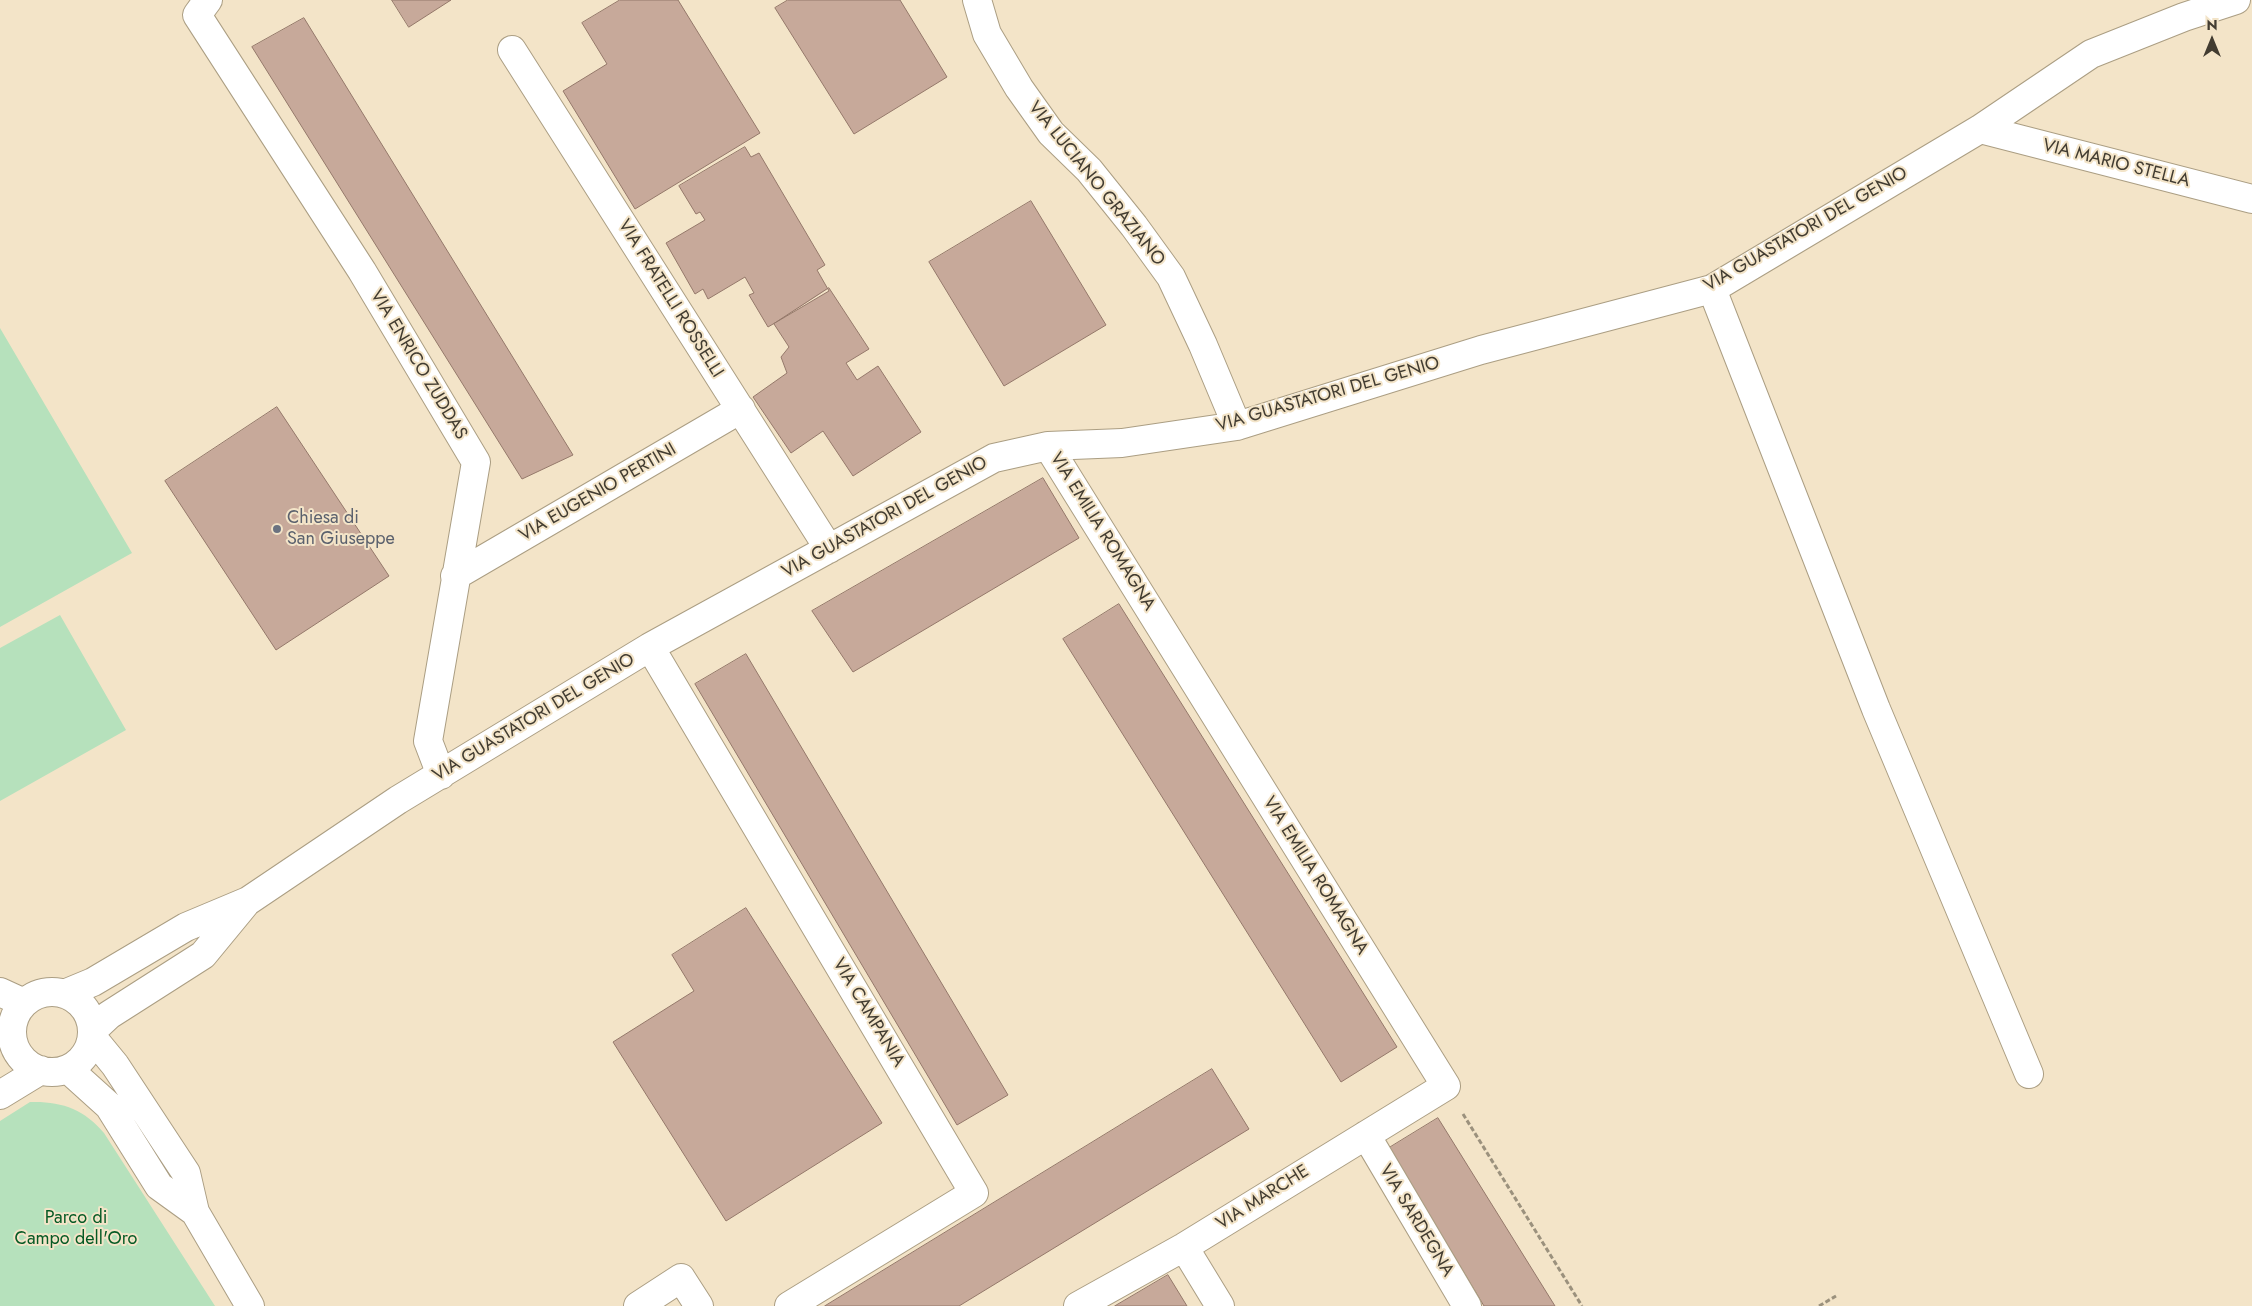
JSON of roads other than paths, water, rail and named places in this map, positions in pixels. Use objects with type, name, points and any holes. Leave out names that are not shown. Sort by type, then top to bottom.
[{"type":"street","name":"VIA ENRICO ZUDDAS","points":[[208,0],[197,15],[362,272],[476,462],[428,741],[441,775]]},
{"type":"street","name":"VIA LUCIANO GRAZIANO","points":[[977,0],[987,34],[1019,88],[1051,133],[1088,170],[1134,226],[1171,278],[1203,345],[1237,426]]},
{"type":"street","name":"VIA GUASTATORI DEL GENIO","points":[[248,901],[398,800],[650,647],[994,458],[1048,446],[1122,443],[1237,426],[1481,350],[1712,289],[1980,129],[2091,54],[2184,16],[2236,0]]},
{"type":"street","name":"VIA FRATELLI ROSSELLI","points":[[512,50],[828,548]]},
{"type":"street","name":"VIA MARIO STELLA","points":[[1980,129],[2252,199]]},
{"type":"street","points":[[1712,289],[1876,709],[2029,1074]]},
{"type":"street","name":"VIA EUGENIO PERTINI","points":[[456,576],[741,409]]},
{"type":"street","name":"VIA EMILIA ROMAGNA","points":[[1048,446],[1446,1086]]},
{"type":"street","name":"VIA CAMPANIA","points":[[650,647],[974,1193],[789,1306]]},
{"type":"street","points":[[64,994],[93,982],[186,927],[248,901]]},
{"type":"street","points":[[92,1034],[109,1015],[202,955],[248,901]]},
{"type":"street","points":[[0,992],[24,1003]]},
{"type":"street","points":[[50,992],[64,994],[77,1000],[86,1010],[91,1023],[92,1034],[88,1050],[79,1062],[68,1069],[54,1072],[41,1070],[28,1064],[19,1055],[13,1042],[12,1028],[15,1015],[24,1003],[36,995],[50,992]]},
{"type":"street","points":[[92,1034],[186,1173],[194,1212],[250,1306]]},
{"type":"street","points":[[68,1069],[109,1106],[159,1186],[194,1212]]},
{"type":"street","points":[[0,1095],[41,1070]]},
{"type":"street","name":"VIA MARCHE","points":[[1078,1306],[1184,1247],[1446,1086]]},
{"type":"street","name":"VIA SARDEGNA","points":[[1366,1135],[1467,1306]]},
{"type":"street","points":[[1184,1247],[1220,1306]]},
{"type":"street","points":[[643,1304],[681,1278],[699,1306]]},
{"type":"place","name":"Chiesa di San Giuseppe","points":[[277,529]]},
{"type":"park label","name":"Parco di Campo dell'Oro","points":[[76,1229]]}]
